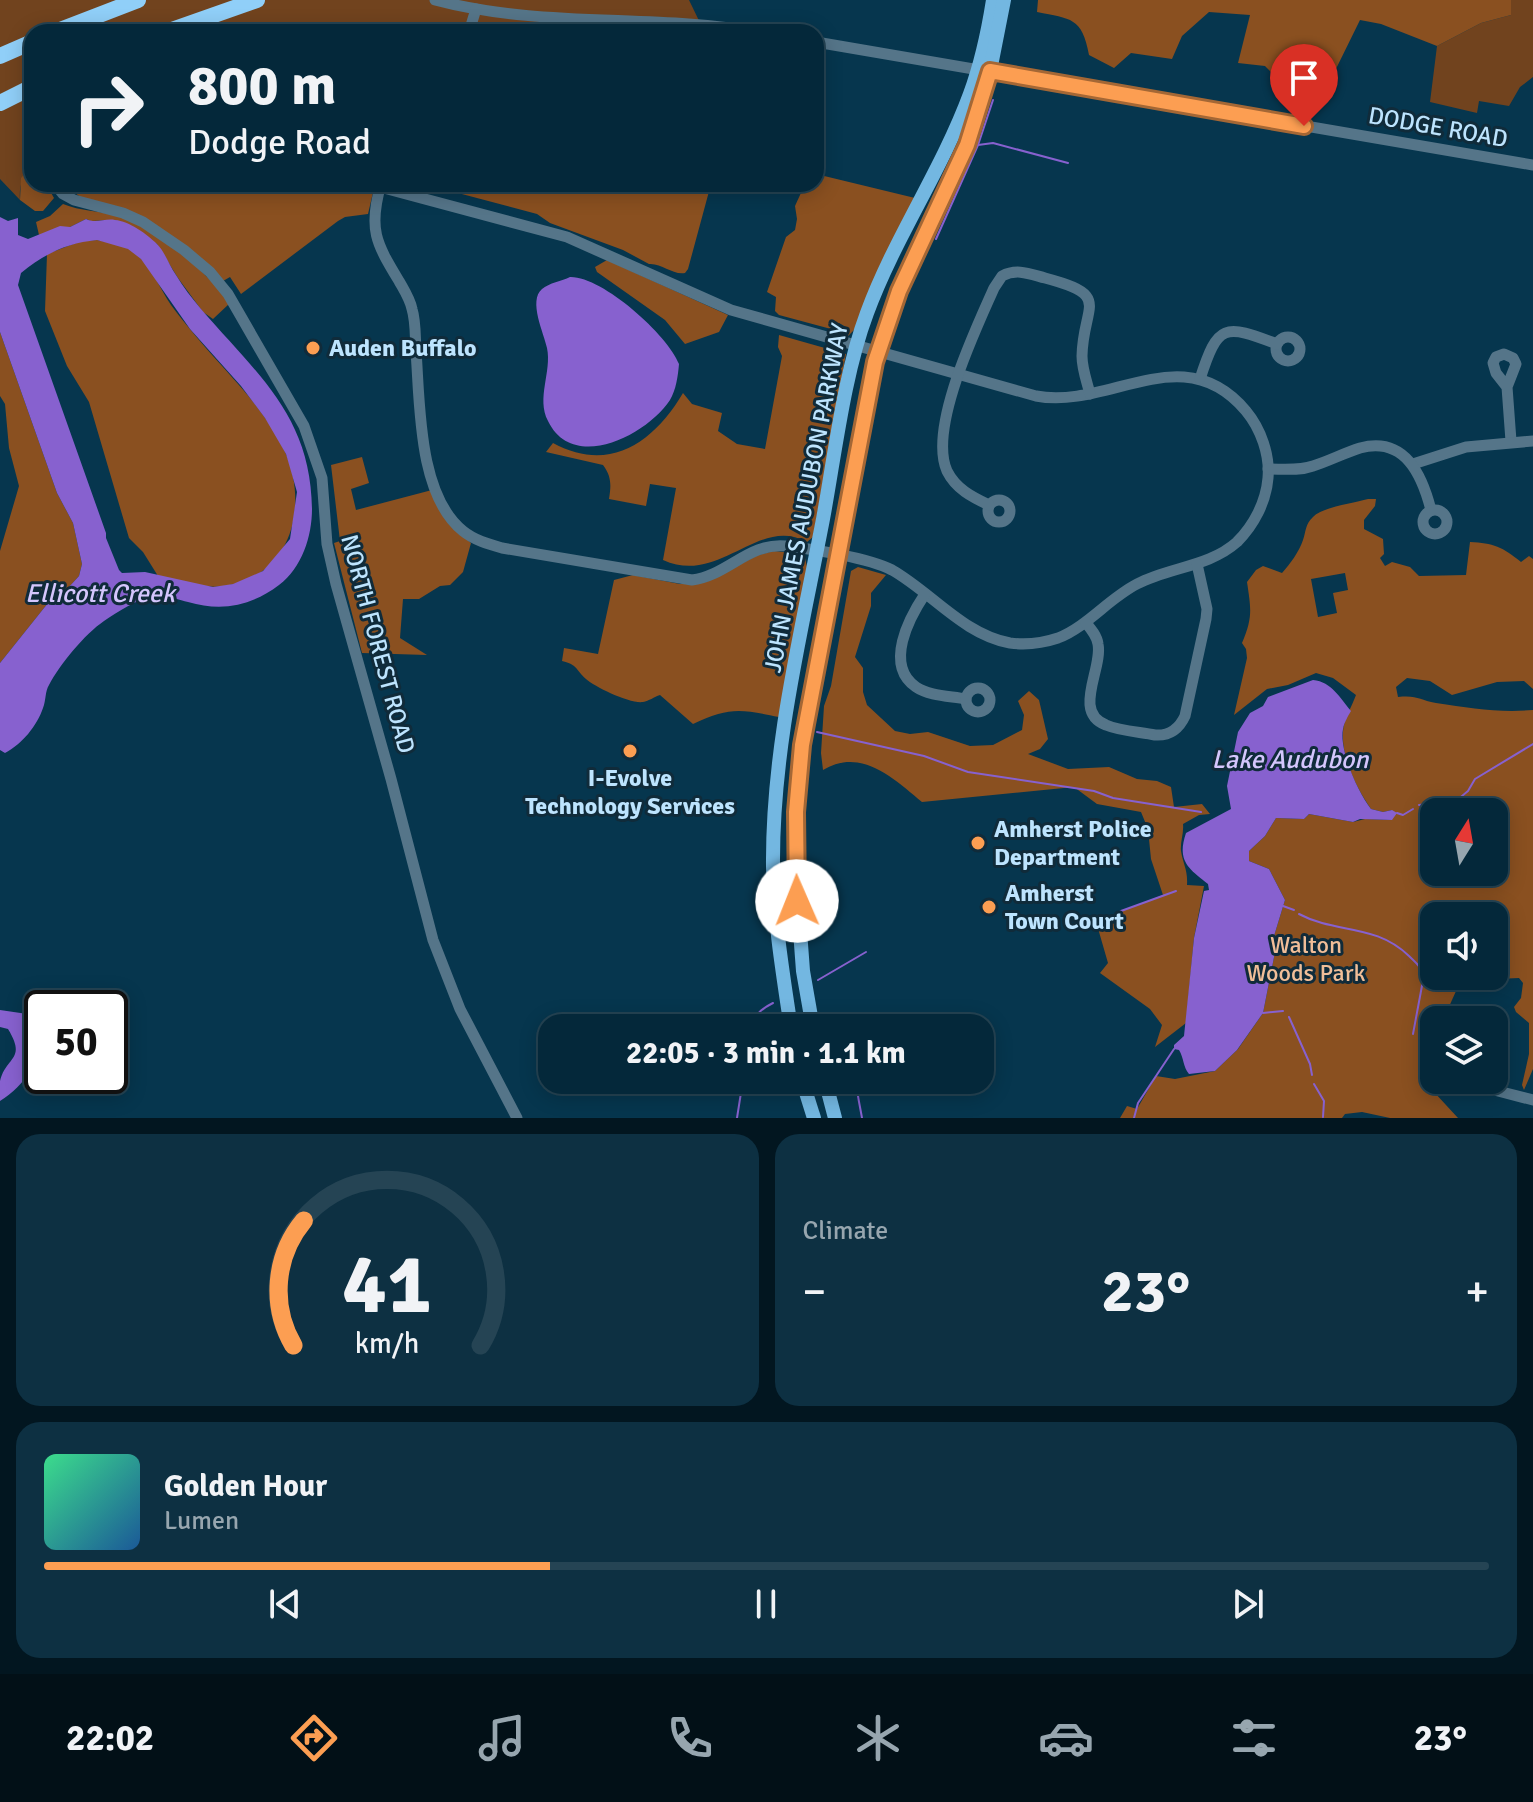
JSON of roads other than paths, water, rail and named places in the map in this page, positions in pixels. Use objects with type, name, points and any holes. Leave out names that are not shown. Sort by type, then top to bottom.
[{"type":"highway","points":[[76,24],[138,0]]},
{"type":"highway","points":[[189,24],[257,0]]},
{"type":"highway","points":[[0,56],[24,46]]},
{"type":"highway","points":[[0,103],[24,91]]},
{"type":"main road","name":"JOHN JAMES AUDUBON PARKWAY","points":[[789,1014],[775,896],[774,825],[779,767],[789,695],[857,345],[878,285],[984,70],[993,0]]},
{"type":"main road","name":"JOHN JAMES AUDUBON PARKWAY","points":[[811,1014],[797,901],[796,812],[806,723],[837,556],[878,351],[899,291],[967,145],[1004,0]]},
{"type":"main road","points":[[779,767],[799,770]]},
{"type":"main road","points":[[806,1094],[814,1118]]},
{"type":"main road","points":[[829,1094],[835,1118]]},
{"type":"street","points":[[435,0],[476,9],[690,24]]},
{"type":"street","points":[[471,24],[476,9]]},
{"type":"street","name":"DODGE ROAD","points":[[824,43],[1533,165]]},
{"type":"street","name":"NORTH FOREST ROAD","points":[[63,192],[70,199],[123,213],[149,225],[210,272],[228,294],[304,426],[322,478],[328,548],[336,584],[433,940],[460,1009],[517,1118]]},
{"type":"street","points":[[378,192],[374,231],[413,310],[420,404],[429,464],[440,501],[460,528],[478,541],[502,548],[683,579],[713,576],[752,552],[768,547],[782,546],[816,552],[882,566],[980,633],[1009,642],[1034,643],[1054,639],[1086,623],[1107,603],[1135,585],[1161,573],[1197,564],[1235,543],[1253,523],[1265,495],[1268,469],[1265,446],[1248,412],[1230,395],[1200,379],[1161,377],[1090,394],[1052,399],[721,306],[567,237],[405,192]]},
{"type":"street","points":[[989,505],[955,483],[945,464],[944,437],[957,373],[998,281],[1008,273],[1021,271],[1076,287],[1087,295],[1090,308],[1082,355],[1090,394]]},
{"type":"street","points":[[1200,379],[1212,344],[1227,332],[1242,331],[1277,344]]},
{"type":"street","points":[[1507,387],[1511,441]]},
{"type":"street","points":[[1413,464],[1466,447],[1533,441]]},
{"type":"street","points":[[1268,469],[1310,468],[1371,446],[1396,451],[1413,464],[1421,476],[1431,510]]},
{"type":"street","points":[[1086,623],[1098,645],[1089,702],[1095,718],[1107,726],[1158,735],[1171,733],[1185,716],[1206,619],[1197,564]]},
{"type":"street","points":[[925,594],[908,621],[901,654],[902,669],[921,690],[966,699]]},
{"type":"street","points":[[1508,1094],[1533,1100]]},
{"type":"water","name":"Ellicott Creek","points":[[0,217],[8,221],[18,218],[18,235],[28,239],[86,219],[120,221],[138,229],[160,247],[191,297],[277,398],[302,448],[312,509],[308,540],[300,561],[287,578],[258,598],[236,605],[213,607],[157,595],[109,617],[74,650],[48,687],[44,705],[33,728],[5,753],[0,750],[0,663],[52,598],[79,576],[82,564],[73,523],[57,493],[0,332]],"holes":[[[97,240],[128,249],[141,259],[190,329],[241,386],[286,454],[297,492],[290,539],[263,571],[233,584],[213,587],[145,572],[122,573],[119,570],[18,285],[21,273],[38,260],[66,247]]]},
{"type":"water","points":[[570,277],[583,279],[616,296],[662,338],[679,364],[674,392],[659,413],[628,436],[610,443],[574,445],[559,436],[545,412],[543,403],[548,357],[536,301],[542,289]]},
{"type":"water","name":"Lake Audubon","points":[[1313,680],[1330,687],[1351,711],[1343,729],[1344,748],[1355,782],[1366,802],[1371,809],[1397,813],[1392,820],[1360,819],[1353,822],[1309,814],[1304,819],[1276,818],[1265,836],[1249,851],[1249,861],[1269,869],[1285,900],[1274,936],[1276,947],[1263,1013],[1237,1050],[1215,1071],[1189,1074],[1181,1053],[1174,1049],[1174,1045],[1184,1036],[1194,938],[1204,891],[1209,890],[1208,884],[1194,873],[1183,857],[1186,833],[1231,809],[1227,786],[1238,732],[1250,713],[1263,706],[1268,697]]},
{"type":"water","points":[[0,1010],[24,1014],[24,1080],[0,1101],[0,1081],[16,1047],[8,1029],[0,1027]]},
{"type":"waterway","points":[[978,145],[993,100]]},
{"type":"waterway","points":[[936,239],[978,145],[993,143],[1068,163]]},
{"type":"waterway","points":[[817,732],[924,756],[968,772],[1094,791],[1113,798],[1201,812]]},
{"type":"waterway","points":[[1419,805],[1456,801],[1468,791],[1475,779],[1533,744]]},
{"type":"waterway","points":[[1397,813],[1403,815],[1413,809]]},
{"type":"waterway","points":[[1097,925],[1121,911],[1176,891]]},
{"type":"waterway","points":[[1283,906],[1294,910]]},
{"type":"waterway","points":[[1299,914],[1383,938],[1418,964],[1424,975],[1413,1034]]},
{"type":"waterway","points":[[818,980],[866,952]]},
{"type":"waterway","points":[[758,1014],[773,1003]]},
{"type":"waterway","points":[[1263,1013],[1283,1011]]},
{"type":"waterway","points":[[1289,1017],[1312,1075]]},
{"type":"waterway","points":[[1134,1118],[1138,1103],[1174,1049]]},
{"type":"waterway","points":[[1314,1084],[1324,1101],[1323,1117]]},
{"type":"waterway","points":[[737,1118],[741,1094]]},
{"type":"waterway","points":[[858,1094],[862,1118]]},
{"type":"place","name":"Auden Buffalo","points":[[313,348]]},
{"type":"place","name":"I-Evolve Technology Services","points":[[630,751]]},
{"type":"place","name":"Amherst Police Department","points":[[978,843]]},
{"type":"place","name":"Amherst Town Court","points":[[989,907]]},
{"type":"park label","name":"Walton Woods Park","points":[[1306,959]]}]
